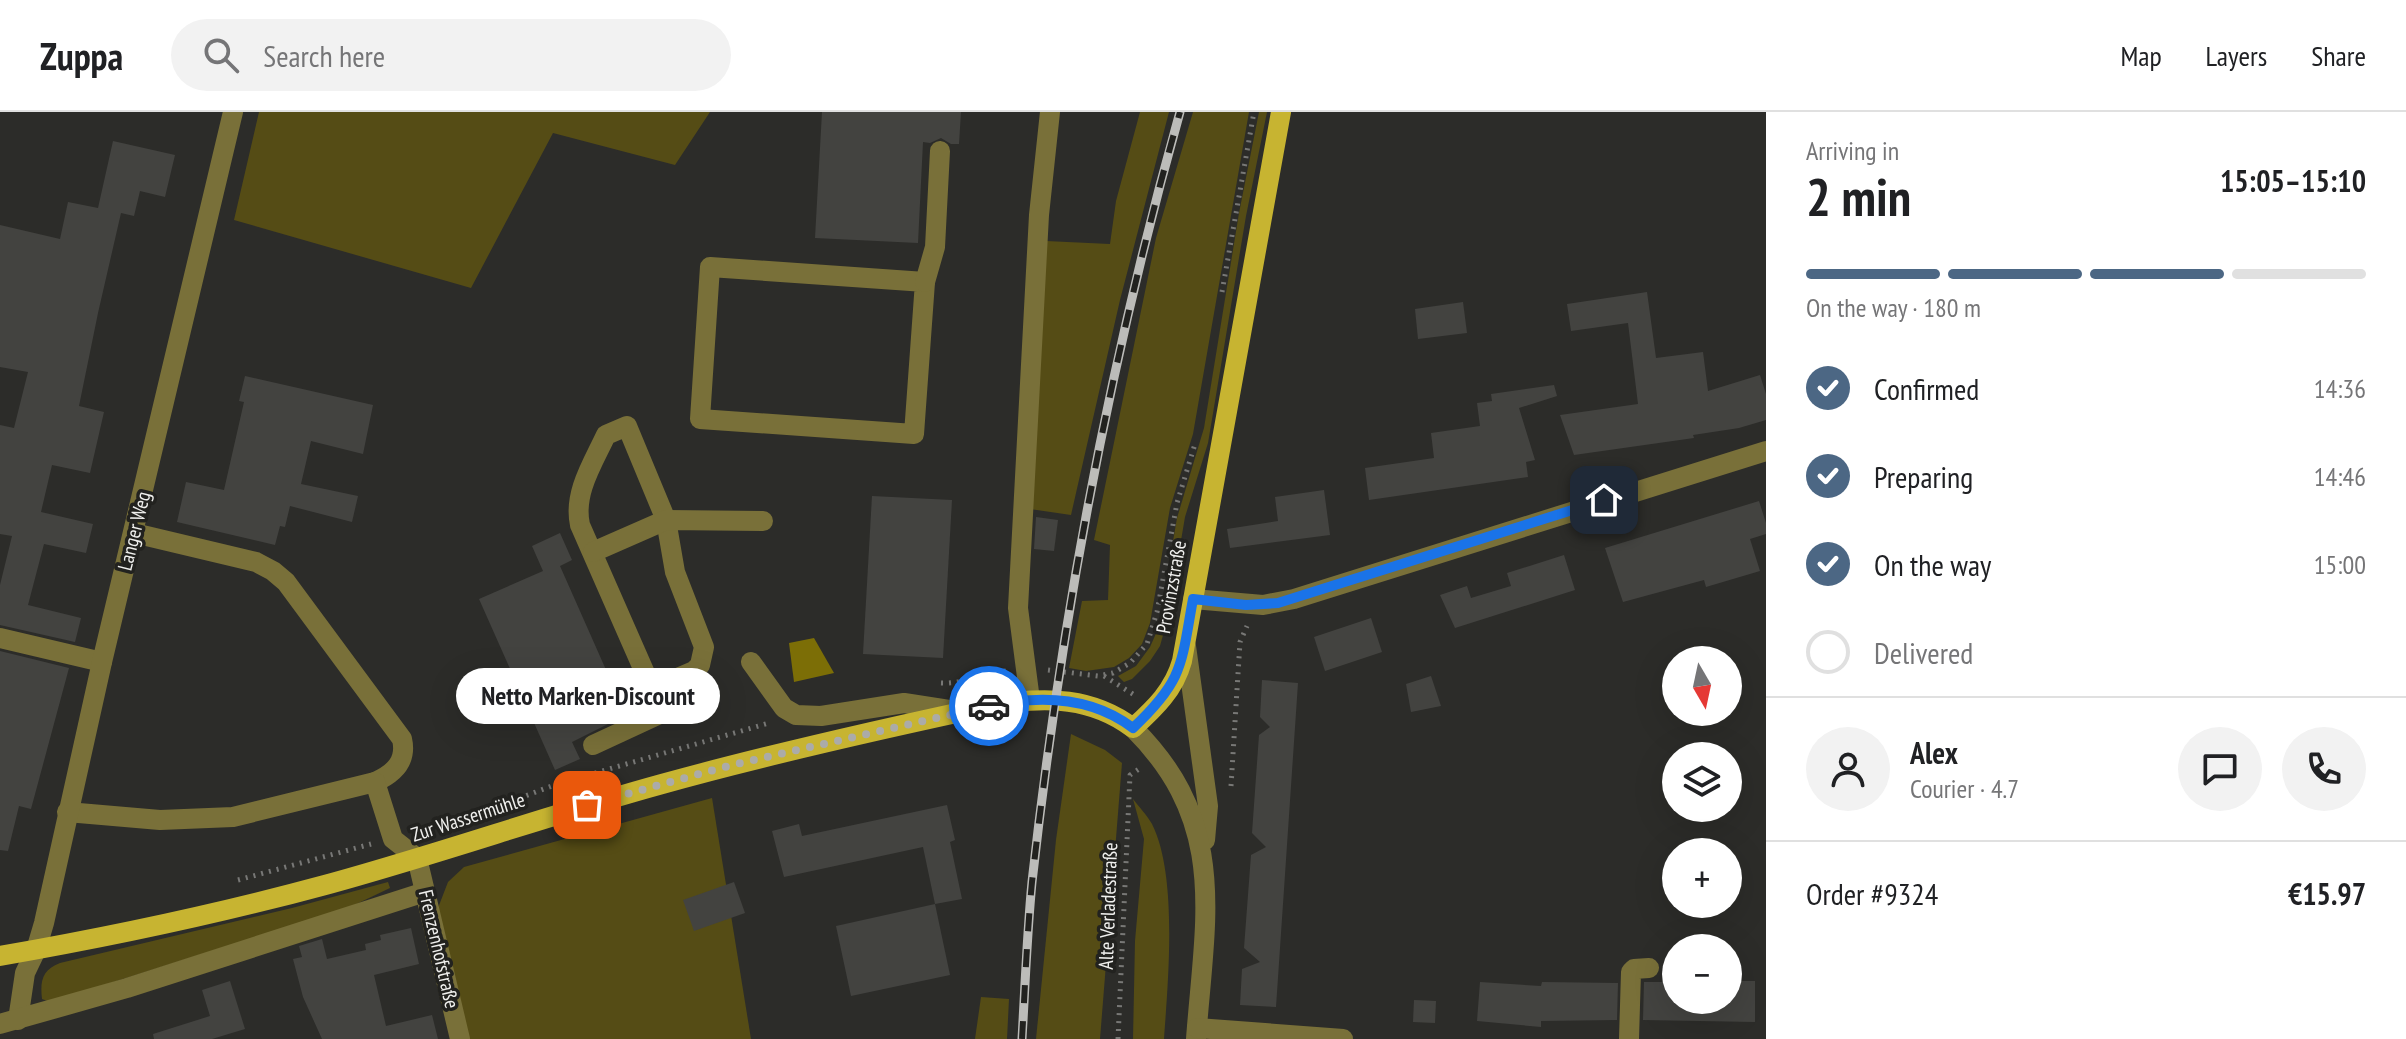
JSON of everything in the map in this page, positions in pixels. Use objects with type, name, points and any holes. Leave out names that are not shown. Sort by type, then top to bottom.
[{"type":"main road","name":"Provinzstraße","points":[[1133,728],[1170,689],[1179,671],[1281,112]]},
{"type":"main road","name":"Zur Wassermühle","points":[[0,956],[219,912],[417,858],[675,780],[962,712],[1030,700],[1056,699],[1107,711],[1133,728]]},
{"type":"street","name":"Langer Weg","points":[[9,1022],[36,950],[233,112]]},
{"type":"street","points":[[1030,700],[1018,608],[1039,215],[1050,112]]},
{"type":"street","points":[[925,282],[710,267],[700,419],[914,434],[925,282],[935,247],[940,151]]},
{"type":"street","points":[[627,426],[666,520],[675,572],[704,647],[700,665],[694,671],[652,689],[593,552],[579,520],[579,496],[606,435],[627,426]]},
{"type":"street","points":[[1193,599],[1263,605],[1294,599],[1766,451]]},
{"type":"street","points":[[593,552],[666,520],[763,521]]},
{"type":"street","points":[[67,812],[160,820],[233,817],[375,782],[391,774],[401,763],[404,748],[399,731],[286,582],[256,562],[134,533]]},
{"type":"street","points":[[0,638],[102,662]]},
{"type":"street","points":[[1186,639],[1208,806],[1197,1034],[1343,1039]]},
{"type":"street","points":[[751,662],[784,708],[796,715],[821,716],[904,703],[962,712]]},
{"type":"street","points":[[593,745],[675,707],[681,691],[676,679]]},
{"type":"street","points":[[1133,728],[1163,761],[1187,801],[1203,860]]},
{"type":"street","points":[[375,782],[393,839],[417,858]]},
{"type":"street","name":"Frenzenhofstraße","points":[[417,858],[460,1039]]},
{"type":"street","points":[[9,1022],[243,952],[425,892]]},
{"type":"street","points":[[1629,1039],[1631,972],[1649,968]]},
{"type":"path","points":[[1222,293],[1254,112]]},
{"type":"path","points":[[1103,675],[1130,663],[1151,636],[1174,514],[1197,437]]},
{"type":"path","points":[[1234,738],[1241,637],[1246,627],[1259,619],[1263,605]]},
{"type":"path","name":"Alte Verladestraße","points":[[1118,1039],[1130,775]]},
{"type":"shaded area","points":[[259,112],[710,112],[675,165],[553,133],[471,288],[234,220]]},
{"type":"shaded area","points":[[1140,112],[1169,112],[1120,300],[1071,515],[1030,509],[1046,241],[1110,244],[1116,201]]},
{"type":"shaded area","points":[[1193,112],[1249,112],[1193,434],[1170,508],[1150,623],[1142,644],[1129,658],[1114,667],[1086,671],[1069,668],[1082,601],[1108,600],[1110,545],[1094,540],[1156,238]]},
{"type":"shaded area","points":[[1259,112],[1267,112],[1246,216],[1208,443],[1185,517],[1168,617],[1160,646],[1150,661],[1132,679],[1124,682],[1118,676],[1136,666],[1158,629],[1177,518],[1204,428]]},
{"type":"shaded area","points":[[814,638],[834,673],[794,682],[789,643]]},
{"type":"shaded area","points":[[1071,734],[1105,750],[1122,763],[1100,1039],[1036,1039],[1056,840]]},
{"type":"shaded area","points":[[712,798],[751,1039],[469,1039],[438,908],[448,882],[464,867]]},
{"type":"shaded area","points":[[1133,799],[1152,824],[1165,871],[1169,929],[1164,1039],[1133,1039],[1135,941],[1144,839]]},
{"type":"shaded area","points":[[388,882],[390,888],[348,908],[50,1002],[42,999],[44,977],[49,969],[60,963]]},
{"type":"shaded area","points":[[981,997],[1009,999],[1007,1039],[975,1039]]},
{"type":"building","points":[[822,112],[961,112],[959,144],[951,144],[941,138],[930,143],[923,142],[918,243],[815,238]]},
{"type":"building","points":[[113,141],[175,155],[165,197],[140,191],[134,216],[121,213],[79,406],[104,412],[90,473],[52,465],[41,512],[93,524],[86,553],[44,544],[28,605],[81,618],[75,642],[0,625],[0,585],[12,536],[0,534],[0,425],[14,428],[28,372],[0,367],[0,225],[60,239],[68,202],[98,208]]},
{"type":"building","points":[[1647,292],[1656,358],[1703,352],[1708,391],[1760,375],[1766,394],[1766,420],[1739,428],[1693,435],[1694,438],[1574,455],[1560,415],[1638,404],[1628,323],[1571,331],[1567,304]]},
{"type":"building","points":[[1463,302],[1467,333],[1418,339],[1415,309]]},
{"type":"building","points":[[245,376],[373,405],[363,454],[311,441],[301,484],[358,496],[352,522],[290,506],[285,527],[280,526],[275,545],[177,522],[186,482],[224,490],[244,402],[239,401]]},
{"type":"building","points":[[1554,385],[1557,396],[1519,408],[1535,460],[1526,462],[1528,477],[1369,500],[1365,468],[1434,458],[1431,433],[1480,426],[1477,403],[1492,401],[1491,394]]},
{"type":"building","points":[[1324,490],[1330,535],[1230,548],[1227,529],[1278,521],[1275,497]]},
{"type":"building","points":[[872,496],[952,500],[943,658],[863,654]]},
{"type":"building","points":[[1759,501],[1766,534],[1750,539],[1760,571],[1706,587],[1704,580],[1623,602],[1605,548]]},
{"type":"building","points":[[1036,517],[1058,520],[1054,551],[1034,549]]},
{"type":"building","points":[[560,533],[572,560],[560,566],[626,715],[572,742],[580,759],[555,770],[479,599],[543,571],[532,546]]},
{"type":"building","points":[[1564,555],[1575,590],[1455,628],[1440,595],[1467,586],[1471,598],[1511,586],[1507,573]]},
{"type":"building","points":[[1371,618],[1382,652],[1325,671],[1314,637]]},
{"type":"building","points":[[0,651],[69,668],[31,809],[19,806],[8,851],[0,850]]},
{"type":"building","points":[[1431,676],[1441,706],[1411,712],[1406,684]]},
{"type":"building","points":[[1262,680],[1298,683],[1276,1007],[1240,1005],[1242,969],[1260,962],[1244,948],[1251,855],[1266,847],[1252,833],[1259,735],[1270,727],[1260,717]]},
{"type":"building","points":[[947,805],[955,840],[950,842],[962,899],[935,904],[923,847],[784,877],[772,831],[799,824],[802,836]]},
{"type":"building","points":[[734,882],[745,913],[694,931],[683,900]]},
{"type":"building","points":[[935,904],[950,975],[851,996],[836,926]]},
{"type":"building","points":[[411,928],[419,964],[374,975],[386,1026],[432,1015],[438,1039],[322,1039],[303,997],[293,959],[302,957],[299,946],[322,939],[327,959],[366,950],[365,944],[381,940],[380,935]]},
{"type":"building","points":[[230,981],[245,1029],[212,1039],[154,1039],[153,1034],[210,1016],[202,990]]},
{"type":"building","points":[[1742,981],[1755,981],[1755,1022],[1643,1020],[1644,982],[1662,982],[1662,1014],[1742,1014]]},
{"type":"building","points":[[1480,982],[1541,986],[1542,982],[1618,983],[1617,1020],[1541,1021],[1541,1027],[1477,1021]]},
{"type":"building","points":[[1414,1000],[1436,1001],[1435,1023],[1413,1022]]},
{"type":"railway","points":[[1022,1039],[1032,882],[1057,687],[1073,591],[1090,494],[1131,302],[1180,112]]},
{"type":"way so far","points":[[587,805],[732,765],[989,706]]},
{"type":"place","name":"Netto Marken-Discount","points":[[587,805]]},
{"type":"route","points":[[989,706],[1043,699],[1083,703],[1107,711],[1133,728],[1163,699],[1175,681],[1182,661],[1193,599],[1246,605],[1278,603],[1604,500]]}]
